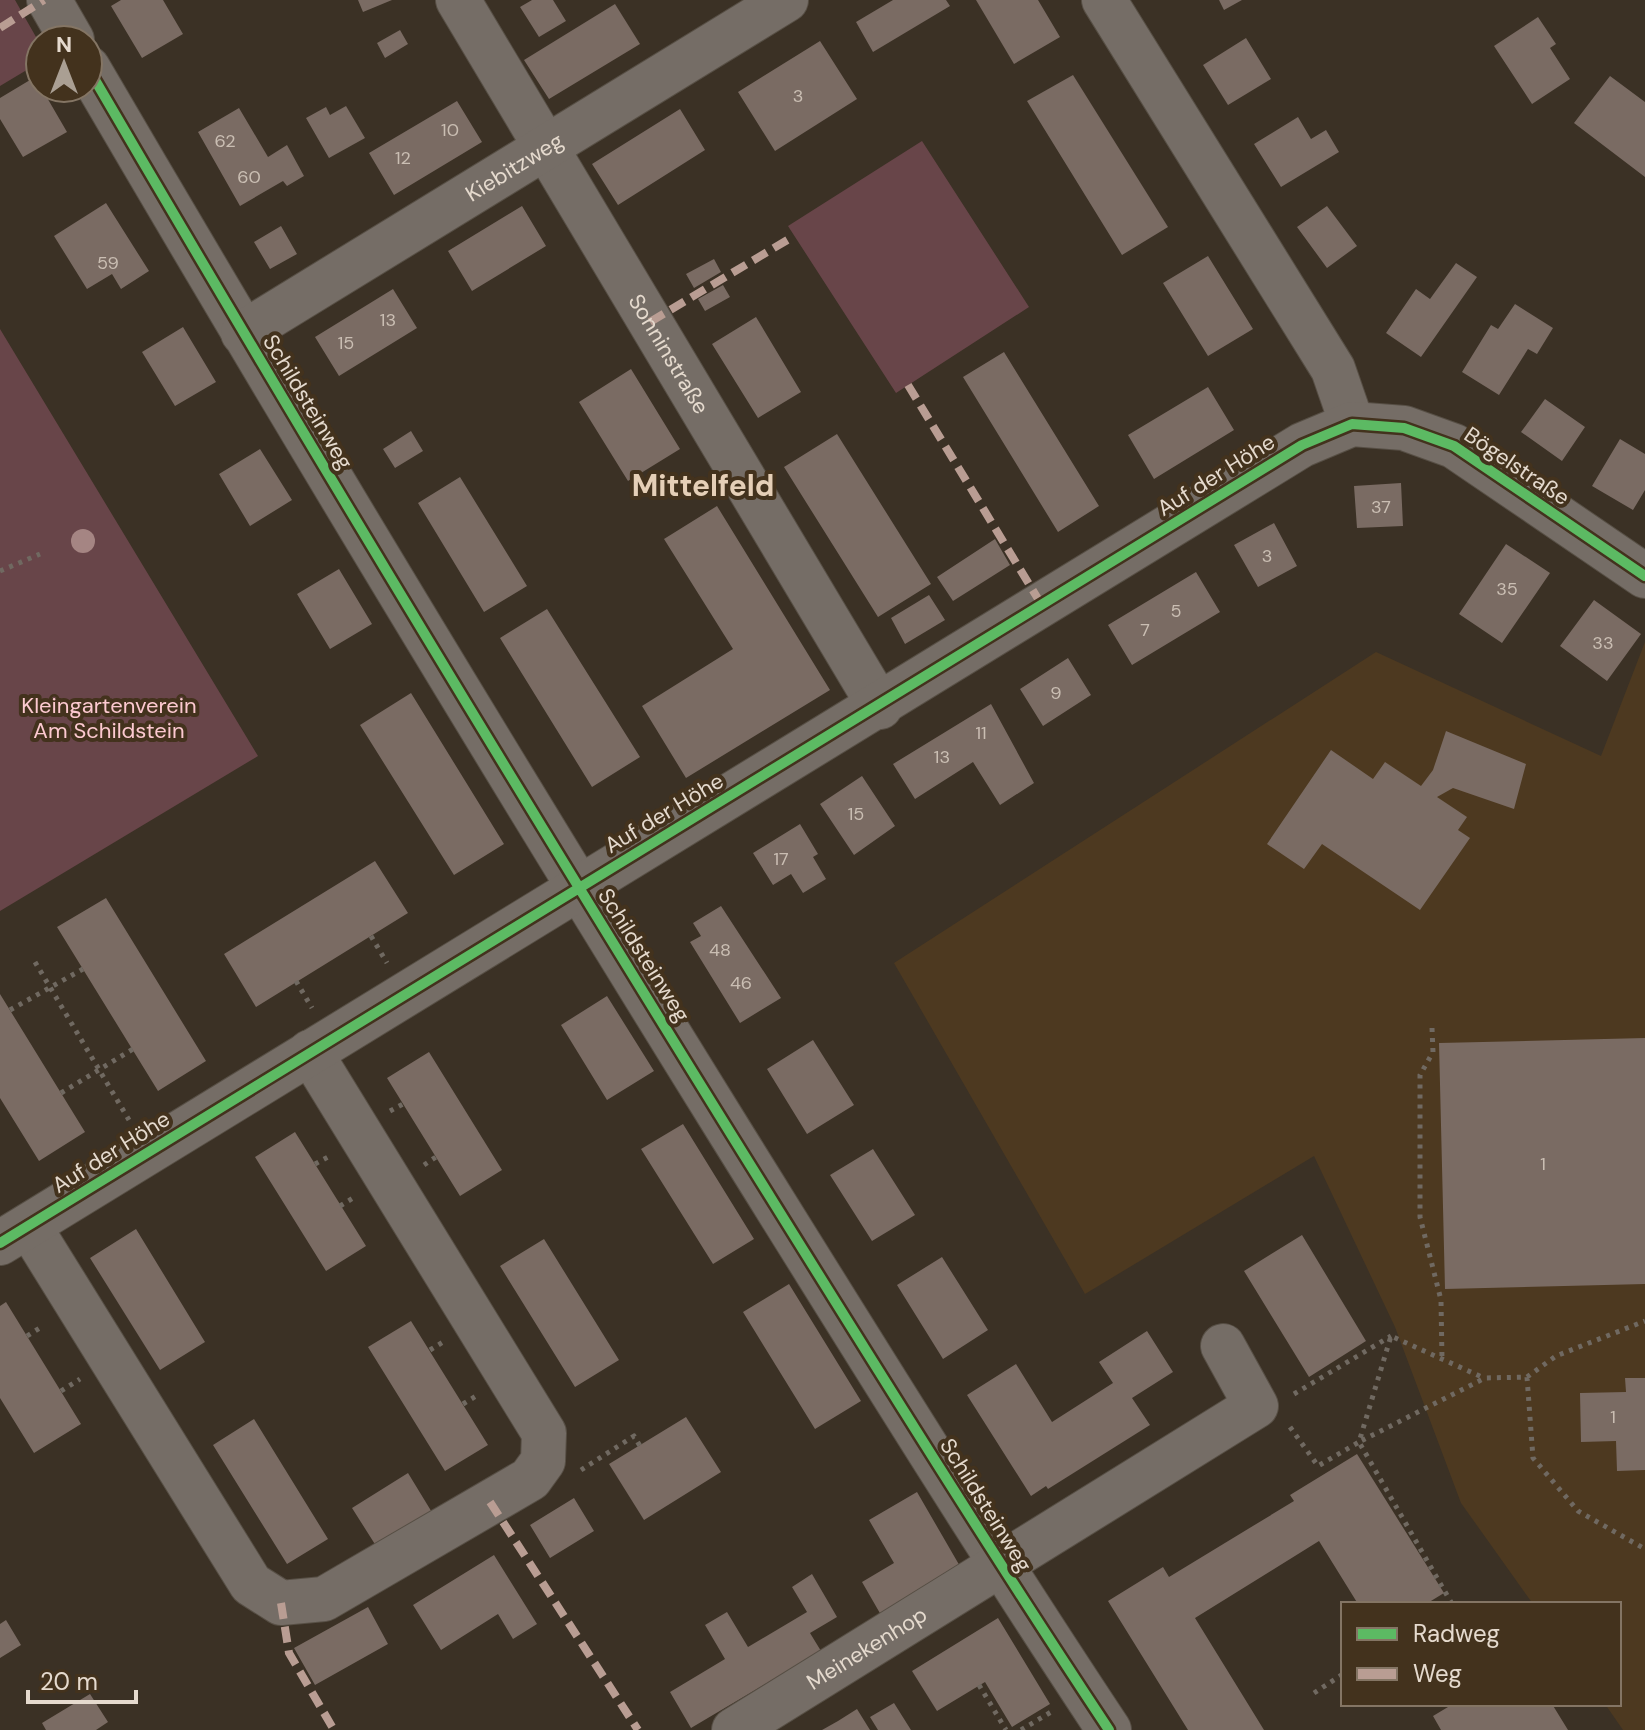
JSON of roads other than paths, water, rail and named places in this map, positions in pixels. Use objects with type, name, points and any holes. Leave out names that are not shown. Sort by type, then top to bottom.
[{"type":"street","points":[[49,0],[63,24]]},
{"type":"street","name":"Sonninstraße","points":[[458,0],[880,707]]},
{"type":"street","name":"Kiebitzweg","points":[[243,333],[543,146],[786,0]]},
{"type":"street","points":[[1104,0],[1333,369],[1352,424]]},
{"type":"street","name":"Schildsteinweg","points":[[104,95],[243,333],[579,888],[998,1563],[1109,1730]]},
{"type":"street","name":"Bögelstraße","points":[[1352,424],[1404,428],[1454,446],[1645,576]]},
{"type":"street","name":"Auf der Höhe","points":[[310,1052],[544,1433],[543,1461],[530,1479],[324,1599],[281,1603],[251,1584],[14,1234],[310,1052],[579,888],[880,707],[1302,445],[1352,424]]},
{"type":"street","name":"Schildsteinweg","points":[[998,1563],[1265,1406],[1223,1346]]},
{"type":"street","name":"Meinekenhop","points":[[734,1730],[998,1563]]},
{"type":"district","name":"Mittelfeld","points":[[703,485]]},
{"type":"park label","name":"Kleingartenverein Am Schildstein","points":[[109,718]]}]
